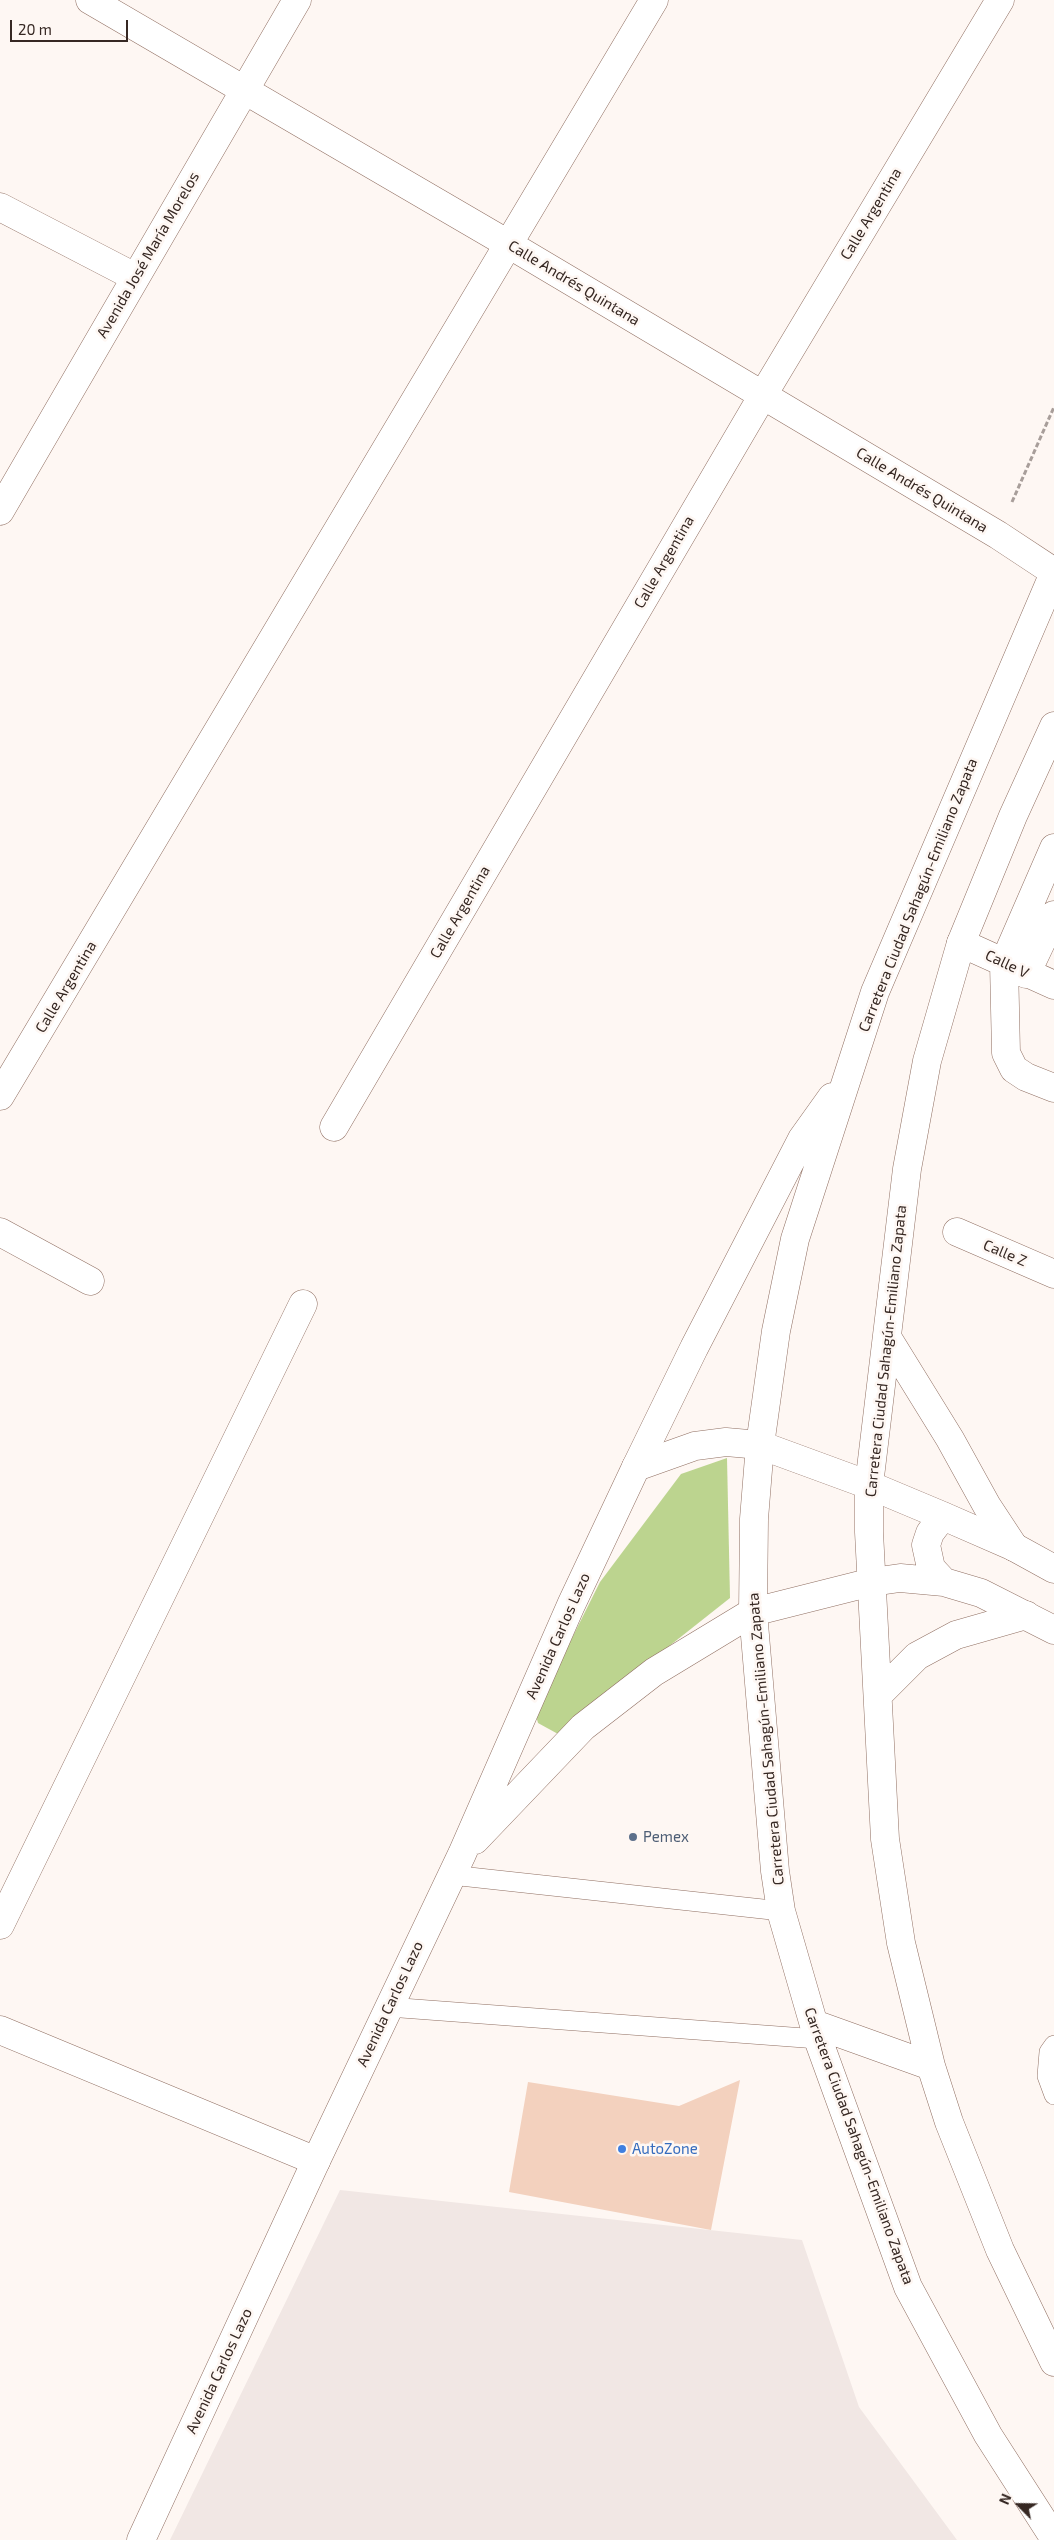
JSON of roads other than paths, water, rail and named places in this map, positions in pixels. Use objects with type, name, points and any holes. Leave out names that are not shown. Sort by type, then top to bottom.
[{"type":"street","name":"Calle Andrés Quintana","points":[[90,0],[510,244],[998,535],[1054,572]]},
{"type":"street","name":"Avenida José María Morelos","points":[[0,510],[297,0]]},
{"type":"street","name":"Calle Argentina","points":[[0,1096],[654,0]]},
{"type":"street","name":"Calle Argentina","points":[[334,1127],[762,395],[1000,0]]},
{"type":"street","points":[[0,207],[135,277]]},
{"type":"street","name":"Carretera Ciudad Sahagún-Emiliano Zapata","points":[[1054,572],[875,992],[795,1239],[776,1331],[760,1445],[754,1519],[753,1612],[775,1871],[781,1910],[816,2032],[908,2287],[988,2435],[1054,2538]]},
{"type":"street","name":"Carretera Ciudad Sahagún-Emiliano Zapata","points":[[1054,726],[1013,816],[961,943],[924,1081],[907,1169],[869,1485],[885,1839],[901,1943],[931,2066],[949,2122],[1000,2250],[1054,2362]]},
{"type":"street","points":[[1054,848],[1015,968],[1006,1053],[1014,1069],[1026,1077],[1054,1088]]},
{"type":"street","points":[[1015,968],[1047,949],[1054,915]]},
{"type":"street","name":"Calle V","points":[[961,943],[1054,985]]},
{"type":"street","name":"Avenida Carlos Lazo","points":[[141,2540],[456,1864],[571,1605],[636,1467],[694,1348],[802,1139],[846,1078]]},
{"type":"street","points":[[0,1232],[90,1281]]},
{"type":"street","name":"Calle Z","points":[[957,1232],[1054,1274]]},
{"type":"street","points":[[0,1925],[303,1304]]},
{"type":"street","points":[[887,1338],[950,1439],[986,1506],[1014,1547]]},
{"type":"street","points":[[636,1467],[695,1446],[726,1442],[760,1445],[869,1485],[943,1516],[1014,1547],[1054,1570]]},
{"type":"street","points":[[943,1516],[930,1533],[926,1544],[931,1568],[944,1582]]},
{"type":"street","points":[[456,1864],[583,1727],[654,1672],[753,1612],[872,1582],[900,1578],[944,1582],[982,1593],[1054,1630]]},
{"type":"street","points":[[879,1694],[917,1656],[956,1635],[1026,1615]]},
{"type":"street","points":[[0,2030],[316,2161]]},
{"type":"street","points":[[816,2032],[931,2066]]},
{"type":"lane","points":[[456,1864],[781,1910]]},
{"type":"lane","points":[[388,2007],[816,2032]]},
{"type":"lane","points":[[1054,2045],[1049,2052],[1047,2076],[1054,2095]]},
{"type":"place","name":"Pemex","points":[[633,1837]]},
{"type":"place","name":"AutoZone","points":[[622,2149]]}]
